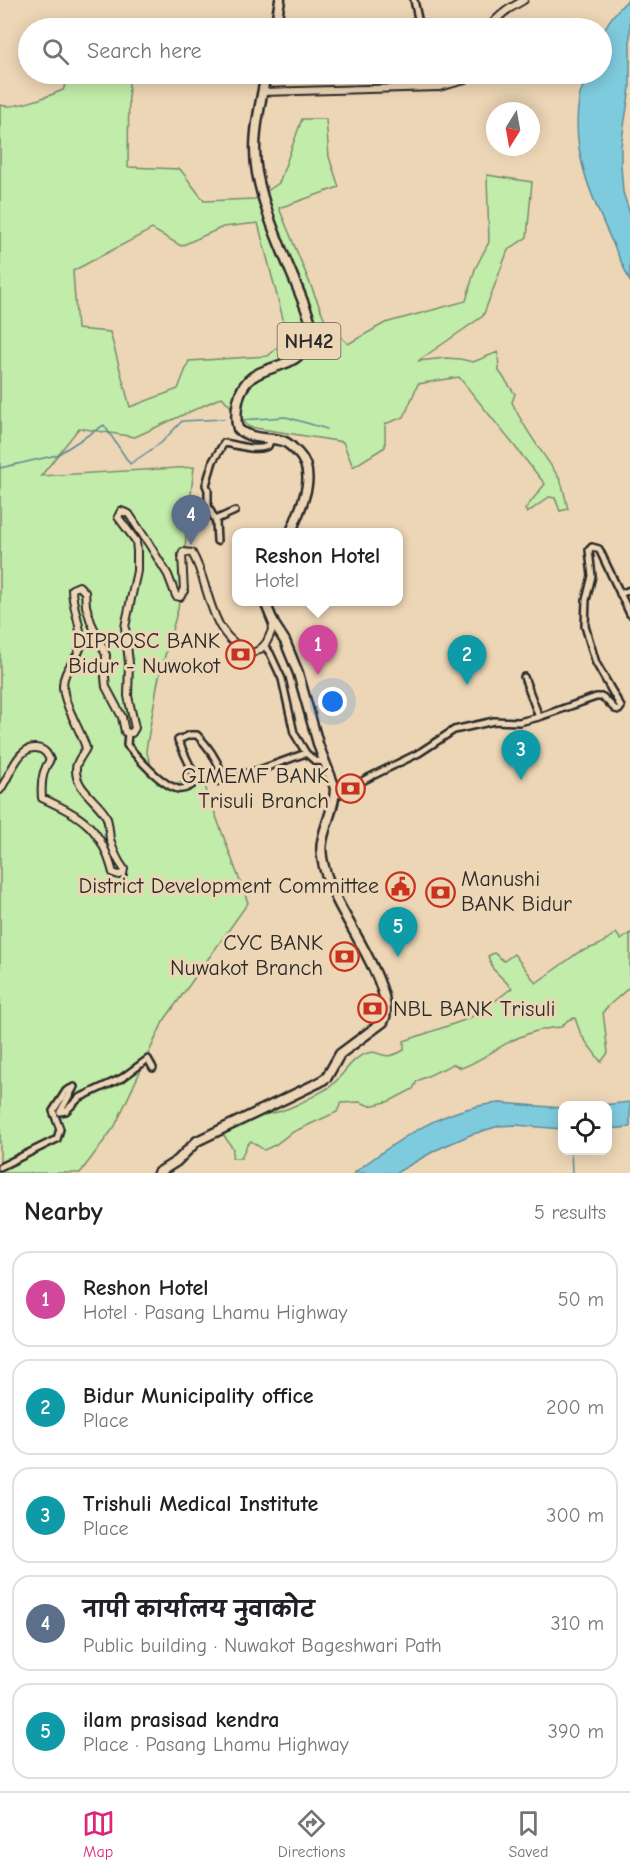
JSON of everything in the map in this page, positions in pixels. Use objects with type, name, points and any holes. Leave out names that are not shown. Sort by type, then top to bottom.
[{"type":"main road","points":[[277,18],[280,0]]},
{"type":"main road","name":"NH42","points":[[264,84],[256,132],[257,173],[267,208],[310,320],[310,338],[303,354],[248,380],[240,394],[236,414],[238,429],[254,437],[285,442],[306,465],[309,480],[292,528]]},
{"type":"main road","points":[[158,1173],[177,1161],[197,1141],[327,1077],[340,1054],[383,1022],[386,1017],[385,998],[376,974],[335,896],[321,853],[335,788],[285,641],[274,624],[267,606]]},
{"type":"street","points":[[414,0],[418,18]]},
{"type":"street","points":[[496,18],[524,0]]},
{"type":"street","points":[[262,92],[439,87],[453,84]]},
{"type":"street","points":[[217,541],[215,520],[208,506],[206,485],[213,461],[219,455],[224,443],[249,449],[262,448],[268,446],[272,439]]},
{"type":"street","points":[[128,733],[132,733],[135,728],[128,696],[129,663],[125,627],[138,561],[136,541],[118,517],[121,511],[129,514],[149,544],[168,575],[176,596],[180,597],[184,591],[183,552],[192,553],[214,616],[225,635],[246,650],[253,652],[265,647],[274,624]]},
{"type":"street","points":[[215,520],[235,511]]},
{"type":"street","points":[[335,795],[419,753],[454,730],[494,721],[519,722],[596,697],[603,697],[616,711],[621,708],[596,663],[585,626],[586,600],[592,576],[589,550],[592,547],[599,549],[630,614]]},
{"type":"street","points":[[0,790],[22,752],[32,748],[41,749],[47,753],[50,760],[46,764],[41,788],[42,798],[73,813],[88,824],[99,836],[113,873],[119,876],[123,874],[124,869],[118,862],[106,816],[84,790],[76,773],[78,761],[86,748],[78,732],[63,685],[71,662],[81,647],[80,624],[72,596],[72,589],[79,586],[85,592],[91,622],[106,655],[106,687],[122,717],[125,732],[128,733],[127,745],[140,760],[169,785],[179,789],[192,785],[194,777],[178,740],[196,735],[219,763],[224,780]]},
{"type":"street","points":[[621,594],[630,590]]},
{"type":"street","points":[[265,647],[282,679],[294,733],[306,753],[315,761],[326,762]]},
{"type":"street","points":[[524,677],[539,717]]},
{"type":"street","points":[[215,782],[306,753]]},
{"type":"street","points":[[0,1167],[57,1139],[60,1130],[53,1111],[66,1091],[74,1087],[60,1112],[66,1112],[79,1098],[122,1078],[148,1059],[153,1068]]},
{"type":"green space","points":[[66,84],[129,84],[128,167],[180,169],[204,201],[255,199],[279,183],[302,119],[326,119],[329,157],[339,187],[279,208],[325,320],[348,344],[385,323],[466,301],[475,269],[489,242],[487,175],[532,182],[527,237],[508,250],[483,316],[418,361],[446,358],[473,362],[498,352],[499,371],[515,394],[512,402],[559,478],[568,509],[560,511],[555,498],[549,497],[527,513],[525,509],[545,484],[459,377],[418,384],[404,417],[385,424],[385,447],[353,467],[343,442],[249,427],[222,397],[135,437],[79,428],[41,476],[194,467],[178,609],[158,681],[146,750],[157,784],[203,781],[248,903],[163,1022],[115,1126],[80,1173],[0,1173],[0,105],[13,106],[31,102],[63,90]],"holes":[[[258,223],[288,338],[268,356],[189,361],[178,389],[130,407],[110,332],[77,329],[73,271],[152,229],[181,246],[223,227]]]},
{"type":"green space","points":[[616,933],[621,940],[630,933],[630,986],[603,1012],[608,1053],[601,1062],[581,1035],[575,1018],[568,1020],[561,1027],[535,1031],[512,1040],[461,1068],[453,1064],[417,1081],[413,1089],[390,1101],[370,1106],[360,1102],[341,1103],[337,1112],[291,1133],[275,1145],[264,1150],[251,1141],[241,1158],[232,1158],[233,1149],[223,1134],[246,1118],[256,1113],[276,1112],[299,1104],[332,1085],[350,1065],[365,1054],[374,1052],[390,1056],[396,1054],[404,1050],[404,1041],[479,1013],[512,988],[493,969],[488,956],[494,953],[504,961],[514,954],[536,983],[579,952],[599,945]]},
{"type":"water","points":[[630,0],[630,88],[621,146],[621,165],[623,192],[630,214],[630,282],[591,194],[579,148],[577,124],[584,84],[612,84],[611,18]]},
{"type":"water","points":[[630,1102],[630,1127],[612,1129],[612,1104]]},
{"type":"water","points":[[500,1103],[558,1108],[558,1129],[499,1126],[470,1135],[436,1150],[396,1173],[354,1173],[404,1137],[422,1127],[460,1111]]},
{"type":"waterway","points":[[240,420],[286,417],[327,429]]},
{"type":"waterway","points":[[0,468],[57,455],[104,425],[130,464],[161,443],[182,421],[224,419]]},
{"type":"waterway","points":[[571,1155],[572,1173]]},
{"type":"place","name":"नापी कार्यालय नुवाकोट","points":[[191,545]]},
{"type":"place","name":"DIPROSC BANK Bidur - Nuwokot","points":[[241,654]]},
{"type":"place","name":"Reshon Hotel","points":[[318,675]]},
{"type":"place","name":"Bidur Municipality office","points":[[467,685]]},
{"type":"place","name":"Trishuli Medical Institute","points":[[521,780]]},
{"type":"place","name":"GIMEMF BANK Trisuli Branch","points":[[350,789]]},
{"type":"place","name":"District Development Committee","points":[[400,886]]},
{"type":"place","name":"Manushi BANK Bidur","points":[[440,892]]},
{"type":"place","name":"CYC BANK Nuwakot Branch","points":[[344,956]]},
{"type":"place","name":"ilam prasisad kendra","points":[[398,957]]},
{"type":"place","name":"NBL BANK Trisuli","points":[[372,1009]]}]
